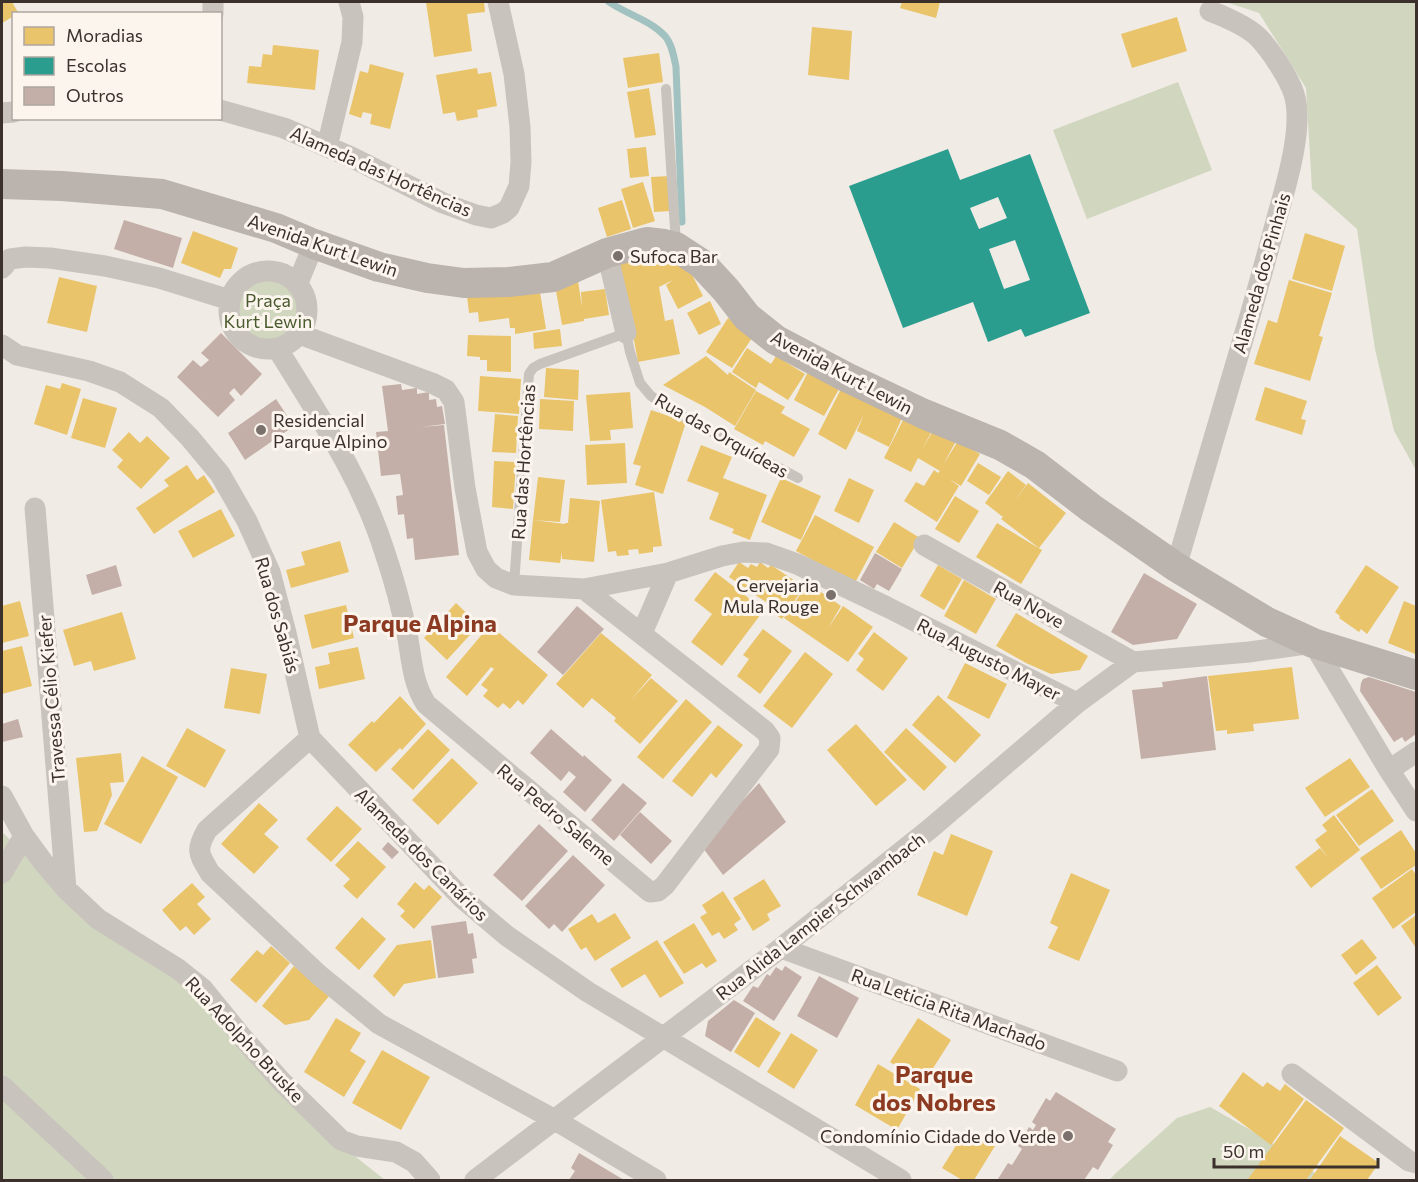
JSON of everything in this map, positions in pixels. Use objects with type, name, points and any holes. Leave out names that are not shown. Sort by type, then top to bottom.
[{"type":"main road","name":"Avenida Kurt Lewin","points":[[2,184],[162,194],[276,228],[379,267],[427,278],[464,283],[508,282],[553,277],[607,253],[647,242],[676,247],[702,264],[747,317],[776,340],[846,377],[924,414],[1000,445],[1035,465],[1091,508],[1176,567],[1267,622],[1313,643],[1416,675]]},
{"type":"street","points":[[327,147],[352,42],[353,17],[349,2]]},
{"type":"street","name":"Alameda das Hortências","points":[[222,111],[284,128],[443,203],[491,218],[509,208],[519,186],[521,162],[514,74],[498,2]]},
{"type":"street","name":"Alameda dos Pinhais","points":[[1176,567],[1267,257],[1297,132],[1294,94],[1271,54],[1257,36],[1226,17],[1210,11]]},
{"type":"street","points":[[297,285],[314,244]]},
{"type":"street","name":"Rua das Orquídeas","points":[[607,253],[626,333]]},
{"type":"street","points":[[2,268],[10,259],[26,257],[105,266],[159,278],[230,300]]},
{"type":"street","points":[[265,271],[277,272],[288,277],[297,285],[304,296],[307,309],[305,322],[299,334],[290,343],[277,348],[254,347],[236,333],[231,323],[230,300],[235,289],[243,280],[265,271]]},
{"type":"street","points":[[299,334],[446,390],[454,402],[465,488],[477,552],[486,569],[496,578],[514,585]]},
{"type":"street","name":"Rua dos Sabiás","points":[[2,345],[17,355],[89,371],[120,382],[161,408],[220,474],[247,521],[270,572],[310,738]]},
{"type":"street","name":"Rua Pedro Saleme","points":[[277,348],[332,436],[362,494],[384,549],[401,606],[418,692],[426,704],[650,892],[658,891],[665,885],[769,749],[770,738],[765,731],[584,589]]},
{"type":"street","name":"Travessa Célio Kiefer","points":[[35,508],[66,889]]},
{"type":"street","name":"Rua Nove","points":[[924,545],[1133,662]]},
{"type":"street","name":"Rua Augusto Mayer","points":[[514,585],[584,589],[668,573],[742,552],[766,553],[797,564],[877,602],[1077,703],[1133,662]]},
{"type":"street","points":[[642,633],[668,573]]},
{"type":"street","points":[[1133,662],[1249,652],[1313,643],[1416,811]]},
{"type":"street","name":"Rua Alida Lampier Schwambach","points":[[475,1180],[781,948],[931,828],[1077,703]]},
{"type":"street","points":[[310,738],[207,830],[199,843],[200,857],[210,873],[319,975],[379,1024],[555,1120],[656,1180]]},
{"type":"street","name":"Alameda dos Canários","points":[[310,738],[462,898],[507,936],[588,992],[902,1180]]},
{"type":"street","points":[[1389,770],[1416,752]]},
{"type":"street","name":"Rua Adolpho Bruske","points":[[2,796],[24,836],[42,862],[66,889],[98,919],[178,969],[203,989],[281,1081],[341,1140],[357,1146],[396,1152],[414,1162],[430,1180]]},
{"type":"street","points":[[2,873],[24,836]]},
{"type":"street","name":"Rua Leticia Rita Machado","points":[[781,948],[1117,1071]]},
{"type":"street","points":[[1292,1074],[1409,1161],[1416,1163]]},
{"type":"street","points":[[2,1086],[103,1180]]},
{"type":"lane","points":[[666,89],[676,247]]},
{"type":"lane","name":"Rua das Orquídeas","points":[[626,333],[640,383],[651,396],[686,418],[798,478]]},
{"type":"lane","name":"Rua das Hortências","points":[[514,585],[529,374],[540,363],[626,333]]},
{"type":"green space","points":[[1226,2],[1416,2],[1416,470],[1394,431],[1375,349],[1357,229],[1312,189],[1306,88],[1259,13]]},
{"type":"green space","points":[[1178,82],[1212,170],[1087,219],[1053,130]]},
{"type":"green space","name":"Praça Kurt Lewin","points":[[268,279],[280,281],[291,288],[298,299],[300,311],[298,323],[291,334],[280,341],[268,343],[256,341],[245,334],[238,323],[236,311],[238,299],[245,288],[256,281]]},
{"type":"green space","points":[[2,832],[79,905],[141,940],[351,1153],[385,1180],[2,1180]]},
{"type":"green space","points":[[1210,1107],[1268,1140],[1325,1180],[1109,1180],[1177,1118]]},
{"type":"building: Moradias","points":[[2,2],[12,2],[18,12],[12,12],[12,17],[2,23]]},
{"type":"building: Moradias","points":[[426,2],[484,2],[485,12],[467,14],[472,51],[434,57]]},
{"type":"building: Moradias","points":[[902,2],[940,2],[936,18],[900,8]]},
{"type":"building: Moradias","points":[[1177,17],[1187,51],[1132,68],[1121,34]]},
{"type":"building: Moradias","points":[[812,27],[852,31],[849,80],[808,75]]},
{"type":"building: Moradias","points":[[273,45],[319,50],[315,90],[247,83],[249,66],[261,67],[263,54],[272,55]]},
{"type":"building: Moradias","points":[[659,53],[663,82],[628,88],[623,58]]},
{"type":"building: Moradias","points":[[370,64],[404,73],[390,129],[370,124],[372,114],[363,112],[361,118],[349,114],[360,71],[368,73]]},
{"type":"building: Moradias","points":[[477,68],[478,74],[491,72],[497,106],[477,110],[478,117],[457,121],[455,112],[443,114],[436,75]]},
{"type":"building: Moradias","points":[[649,88],[656,135],[635,138],[627,92]]},
{"type":"building: Moradias","points":[[646,147],[649,176],[630,178],[627,149]]},
{"type":"building: Moradias","points":[[669,176],[671,211],[654,212],[651,177]]},
{"type":"building: Moradias","points":[[643,182],[655,221],[633,228],[621,189]]},
{"type":"building: Moradias","points":[[622,200],[631,229],[607,237],[598,208]]},
{"type":"building: Moradias","points":[[193,231],[238,248],[231,269],[224,269],[220,278],[181,263]]},
{"type":"building: Moradias","points":[[1305,233],[1345,246],[1332,291],[1292,279]]},
{"type":"building: Moradias","points":[[652,247],[686,263],[703,296],[678,309],[666,285],[673,280],[659,287],[665,321],[673,319],[680,354],[638,362],[623,280],[616,259]]},
{"type":"building: Moradias","points":[[59,277],[97,286],[87,332],[47,323]]},
{"type":"building: Moradias","points":[[1289,280],[1332,293],[1319,336],[1323,337],[1310,381],[1254,364],[1268,320],[1277,323]]},
{"type":"building: Moradias","points":[[578,281],[582,307],[581,292],[605,289],[609,315],[562,325],[555,285]]},
{"type":"building: Moradias","points":[[539,286],[546,329],[515,334],[515,328],[510,328],[509,318],[479,322],[478,312],[469,313],[467,296]]},
{"type":"building: Moradias","points":[[710,301],[721,324],[699,335],[687,313]]},
{"type":"building: Moradias","points":[[728,318],[754,335],[732,368],[706,352]]},
{"type":"building: Moradias","points":[[560,329],[562,346],[534,349],[533,333]]},
{"type":"building: Moradias","points":[[468,335],[511,336],[511,372],[487,371],[487,360],[467,356]]},
{"type":"building: Moradias","points":[[747,348],[771,364],[776,356],[805,374],[788,400],[759,382],[756,388],[732,372]]},
{"type":"building: Moradias","points":[[706,356],[728,375],[729,372],[756,390],[735,426],[663,385]]},
{"type":"building: Moradias","points":[[546,368],[579,370],[578,400],[544,397]]},
{"type":"building: Moradias","points":[[808,372],[839,389],[824,416],[794,400]]},
{"type":"building: Moradias","points":[[480,376],[521,379],[519,414],[478,411]]},
{"type":"building: Moradias","points":[[62,383],[81,389],[67,435],[34,424],[46,385],[60,389]]},
{"type":"building: Moradias","points":[[842,387],[902,418],[889,447],[857,431],[864,414],[846,450],[818,434]]},
{"type":"building: Moradias","points":[[1265,387],[1307,401],[1301,419],[1306,420],[1302,435],[1255,420]]},
{"type":"building: Moradias","points":[[756,391],[785,407],[781,413],[810,429],[794,457],[765,441],[763,445],[734,429]]},
{"type":"building: Moradias","points":[[630,392],[633,428],[610,430],[611,440],[590,441],[586,395]]},
{"type":"building: Moradias","points":[[83,398],[117,408],[105,448],[71,438]]},
{"type":"building: Moradias","points":[[540,399],[574,401],[573,431],[539,429]]},
{"type":"building: Moradias","points":[[651,410],[686,422],[663,494],[635,485],[641,466],[633,464]]},
{"type":"building: Moradias","points":[[495,414],[518,416],[516,453],[492,452]]},
{"type":"building: Moradias","points":[[906,414],[933,429],[921,451],[934,429],[956,441],[943,465],[958,441],[980,454],[961,486],[949,479],[959,486],[937,522],[904,501],[916,482],[924,486],[934,470],[938,473],[940,471],[918,458],[911,472],[884,458]]},
{"type":"building: Moradias","points":[[129,432],[140,443],[147,436],[170,458],[141,489],[117,467],[123,460],[112,450]]},
{"type":"building: Moradias","points":[[625,443],[627,483],[587,485],[585,445]]},
{"type":"building: Moradias","points":[[701,445],[732,457],[723,478],[767,495],[750,540],[732,533],[734,529],[709,519],[719,493],[687,481]]},
{"type":"building: Moradias","points":[[494,461],[516,462],[513,509],[492,507]]},
{"type":"building: Moradias","points":[[978,463],[1001,477],[989,495],[967,481]]},
{"type":"building: Moradias","points":[[187,465],[197,480],[204,475],[215,492],[154,534],[136,508],[169,486],[164,480]]},
{"type":"building: Moradias","points":[[1008,471],[1026,485],[1013,503],[1028,483],[1066,513],[1039,548],[1001,519],[1003,517],[985,503]]},
{"type":"building: Moradias","points":[[538,477],[565,480],[560,522],[533,520]]},
{"type":"building: Moradias","points":[[781,478],[821,496],[801,540],[761,522]]},
{"type":"building: Moradias","points":[[849,478],[874,490],[859,523],[834,511]]},
{"type":"building: Moradias","points":[[654,492],[662,546],[653,547],[653,552],[639,554],[638,549],[628,550],[629,555],[617,556],[616,551],[608,552],[601,500]]},
{"type":"building: Moradias","points":[[955,496],[979,511],[959,543],[935,529]]},
{"type":"building: Moradias","points":[[570,498],[600,501],[594,562],[562,559],[562,552],[560,563],[529,560],[533,520],[568,523]]},
{"type":"building: Moradias","points":[[221,509],[235,536],[193,558],[178,531]]},
{"type":"building: Moradias","points":[[815,515],[874,547],[855,583],[796,551]]},
{"type":"building: Moradias","points":[[894,522],[920,538],[902,568],[876,552]]},
{"type":"building: Moradias","points":[[997,523],[1042,550],[1021,584],[976,557]]},
{"type":"building: Moradias","points":[[340,541],[349,572],[291,588],[286,570],[305,565],[301,552]]},
{"type":"building: Moradias","points":[[739,562],[748,568],[751,564],[757,567],[760,562],[768,568],[771,565],[804,587],[782,619],[766,608],[769,604],[729,577]]},
{"type":"building: Moradias","points":[[938,565],[962,579],[944,610],[920,596]]},
{"type":"building: Moradias","points":[[1366,565],[1399,587],[1367,634],[1361,629],[1359,632],[1339,618],[1340,616],[1335,612]]},
{"type":"building: Moradias","points":[[715,572],[764,610],[722,666],[691,642],[712,614],[694,600]]},
{"type":"building: Moradias","points":[[964,580],[996,599],[976,634],[944,616]]},
{"type":"building: Moradias","points":[[808,583],[841,606],[828,628],[843,606],[873,627],[848,662],[784,618]]},
{"type":"building: Moradias","points":[[20,601],[29,636],[2,643],[2,606]]},
{"type":"building: Moradias","points":[[1404,601],[1416,606],[1415,654],[1388,643]]},
{"type":"building: Moradias","points":[[456,603],[479,625],[447,660],[424,638]]},
{"type":"building: Moradias","points":[[346,605],[354,638],[312,649],[304,615]]},
{"type":"building: Moradias","points":[[122,612],[136,659],[94,671],[91,661],[74,666],[63,630]]},
{"type":"building: Moradias","points":[[1016,613],[1088,656],[1080,670],[1051,674],[996,646]]},
{"type":"building: Moradias","points":[[490,625],[548,675],[523,705],[518,700],[510,709],[503,703],[498,708],[483,696],[488,690],[481,685],[494,669],[491,667],[467,696],[446,677]]},
{"type":"building: Moradias","points":[[763,629],[792,651],[760,694],[737,676],[749,659],[743,655]]},
{"type":"building: Moradias","points":[[874,632],[908,658],[883,691],[856,670],[864,659],[858,654]]},
{"type":"building: Moradias","points":[[601,633],[652,675],[630,701],[651,678],[678,701],[640,744],[614,721],[616,718],[592,698],[583,708],[556,684]]},
{"type":"building: Moradias","points":[[22,646],[32,686],[2,694],[2,651]]},
{"type":"building: Moradias","points":[[358,647],[365,679],[319,689],[315,667],[330,664],[328,653]]},
{"type":"building: Moradias","points":[[805,652],[833,674],[792,728],[763,706]]},
{"type":"building: Moradias","points":[[965,663],[1007,684],[989,719],[947,698]]},
{"type":"building: Moradias","points":[[1292,667],[1299,719],[1253,724],[1254,731],[1227,734],[1227,730],[1216,731],[1208,676]]},
{"type":"building: Moradias","points":[[231,668],[267,674],[260,714],[224,708]]},
{"type":"building: Moradias","points":[[938,695],[981,735],[955,763],[912,725]]},
{"type":"building: Moradias","points":[[400,696],[426,724],[402,750],[400,748],[376,772],[348,745],[372,721],[374,723]]},
{"type":"building: Moradias","points":[[686,699],[712,722],[663,779],[637,757]]},
{"type":"building: Moradias","points":[[856,724],[907,780],[876,806],[827,750]]},
{"type":"building: Moradias","points":[[718,725],[743,745],[716,778],[711,773],[692,797],[672,781]]},
{"type":"building: Moradias","points":[[187,728],[226,750],[205,788],[166,766]]},
{"type":"building: Moradias","points":[[906,728],[947,767],[924,791],[884,752]]},
{"type":"building: Moradias","points":[[428,729],[450,750],[413,790],[391,769]]},
{"type":"building: Moradias","points":[[121,753],[124,782],[110,783],[112,795],[97,831],[84,832],[76,758]]},
{"type":"building: Moradias","points":[[142,756],[178,777],[141,844],[104,824]]},
{"type":"building: Moradias","points":[[452,758],[478,783],[438,825],[412,800]]},
{"type":"building: Moradias","points":[[1350,758],[1370,787],[1325,817],[1305,788]]},
{"type":"building: Moradias","points":[[1372,789],[1394,821],[1359,846],[1336,815]]},
{"type":"building: Moradias","points":[[259,803],[278,820],[264,834],[279,847],[254,874],[221,844]]},
{"type":"building: Moradias","points":[[337,806],[362,829],[331,862],[306,839]]},
{"type":"building: Moradias","points":[[1334,815],[1360,850],[1311,888],[1295,867],[1320,848],[1329,859],[1315,840],[1327,831],[1322,825]]},
{"type":"building: Moradias","points":[[1401,830],[1416,853],[1416,865],[1381,889],[1360,858]]},
{"type":"building: Moradias","points":[[951,834],[993,851],[967,916],[917,895],[934,851],[943,855]]},
{"type":"building: Moradias","points":[[358,841],[386,867],[357,899],[343,886],[350,879],[335,865]]},
{"type":"building: Moradias","points":[[1412,869],[1416,875],[1416,912],[1393,929],[1372,898]]},
{"type":"building: Moradias","points":[[1071,873],[1110,890],[1079,961],[1048,948],[1058,927],[1050,923]]},
{"type":"building: Moradias","points":[[764,879],[781,906],[767,914],[770,920],[753,931],[733,898]]},
{"type":"building: Moradias","points":[[415,882],[424,890],[429,885],[442,897],[414,929],[400,916],[405,911],[397,904]]},
{"type":"building: Moradias","points":[[192,883],[205,897],[197,904],[211,919],[194,935],[186,926],[180,931],[162,910]]},
{"type":"building: Moradias","points":[[723,891],[741,919],[734,924],[738,930],[724,939],[719,932],[712,936],[700,917],[707,913],[702,905]]},
{"type":"building: Moradias","points":[[615,913],[631,938],[595,961],[586,947],[581,950],[568,929],[592,914],[598,923]]},
{"type":"building: Moradias","points":[[1416,915],[1416,948],[1401,926]]},
{"type":"building: Moradias","points":[[362,917],[386,939],[359,970],[335,948]]},
{"type":"building: Moradias","points":[[694,923],[717,961],[706,968],[702,963],[684,974],[663,942]]},
{"type":"building: Moradias","points":[[1362,939],[1377,958],[1356,975],[1341,955]]},
{"type":"building: Moradias","points":[[431,940],[436,978],[404,984],[394,997],[373,976],[397,945]]},
{"type":"building: Moradias","points":[[657,940],[684,983],[660,998],[645,974],[622,988],[610,969]]},
{"type":"building: Moradias","points":[[271,946],[290,963],[256,1003],[230,980],[257,950],[263,955]]},
{"type":"building: Moradias","points":[[1377,965],[1402,998],[1378,1016],[1353,983]]},
{"type":"building: Moradias","points":[[294,966],[330,995],[309,1020],[285,1025],[262,1006]]},
{"type":"building: Moradias","points":[[756,1017],[781,1033],[759,1068],[734,1052]]},
{"type":"building: Moradias","points":[[336,1018],[361,1033],[350,1051],[366,1061],[344,1097],[304,1072]]},
{"type":"building: Moradias","points":[[918,1018],[951,1040],[923,1084],[890,1062]]},
{"type":"building: Moradias","points":[[791,1033],[818,1050],[794,1089],[767,1072]]},
{"type":"building: Moradias","points":[[382,1050],[430,1077],[401,1130],[352,1103]]},
{"type":"building: Moradias","points":[[878,1064],[920,1089],[897,1130],[855,1105]]},
{"type":"building: Moradias","points":[[1243,1072],[1263,1087],[1267,1082],[1280,1091],[1285,1084],[1304,1099],[1271,1145],[1219,1106]]},
{"type":"building: Moradias","points":[[1306,1100],[1344,1128],[1306,1180],[1248,1179]]},
{"type":"building: Moradias","points":[[967,1128],[995,1146],[974,1180],[962,1180],[942,1168]]},
{"type":"building: Moradias","points":[[1340,1136],[1379,1163],[1367,1180],[1310,1180]]},
{"type":"building: Escolas","points":[[948,149],[960,180],[1030,154],[1090,313],[1025,337],[1021,329],[988,342],[973,302],[903,328],[849,186]],"holes":[[[998,197],[1007,218],[979,229],[970,208]],[[1015,240],[1030,280],[1004,289],[989,249]]]},
{"type":"building: Outros","points":[[124,220],[182,238],[173,268],[114,249]]},
{"type":"building: Outros","points":[[221,333],[262,374],[241,396],[234,388],[229,393],[235,400],[218,417],[177,377],[193,360],[201,367],[209,360],[201,353]]},
{"type":"building: Outros","points":[[401,384],[402,390],[417,388],[417,394],[429,392],[429,400],[436,399],[437,407],[442,406],[445,424],[421,427],[444,425],[459,555],[415,560],[413,538],[407,539],[404,514],[398,515],[396,496],[403,495],[400,474],[381,476],[376,432],[388,431],[382,386]]},
{"type":"building: Outros","name":"Residencial Parque Alpino","points":[[276,399],[294,426],[245,460],[228,433]]},
{"type":"building: Outros","points":[[875,553],[902,569],[889,591],[877,584],[874,589],[860,580]]},
{"type":"building: Outros","points":[[116,565],[122,586],[92,595],[86,575]]},
{"type":"building: Outros","points":[[1144,573],[1197,604],[1177,639],[1133,645],[1111,632]]},
{"type":"building: Outros","points":[[577,606],[604,629],[563,675],[537,652]]},
{"type":"building: Outros","points":[[1207,676],[1216,750],[1141,759],[1132,690],[1163,687],[1162,682]]},
{"type":"building: Outros","points":[[1369,677],[1416,692],[1416,734],[1405,742],[1402,737],[1394,742],[1360,691],[1363,679]]},
{"type":"building: Outros","points":[[18,719],[23,737],[2,742],[2,724]]},
{"type":"building: Outros","points":[[551,729],[612,780],[585,812],[563,792],[576,777],[569,771],[561,781],[530,753]]},
{"type":"building: Outros","points":[[623,783],[647,803],[614,841],[591,820]]},
{"type":"building: Outros","points":[[759,783],[786,822],[723,875],[703,848]]},
{"type":"building: Outros","points":[[640,812],[672,841],[651,864],[620,835]]},
{"type":"building: Outros","points":[[539,824],[568,851],[522,901],[493,875]]},
{"type":"building: Outros","points":[[388,842],[399,852],[392,859],[382,849]]},
{"type":"building: Outros","points":[[573,855],[605,885],[562,932],[554,924],[549,929],[525,906]]},
{"type":"building: Outros","points":[[466,921],[468,934],[473,933],[477,958],[472,959],[474,973],[438,978],[431,926]]},
{"type":"building: Outros","points":[[785,966],[802,977],[774,1021],[743,1001],[753,986],[758,988],[767,974],[770,976],[776,967],[782,971]]},
{"type":"building: Outros","points":[[819,976],[859,998],[837,1038],[797,1016]]},
{"type":"building: Outros","points":[[734,1000],[755,1013],[731,1052],[705,1036],[708,1021]]},
{"type":"building: Outros","name":"Condomínio Cidade do Verde","points":[[1056,1092],[1116,1129],[1108,1142],[1113,1145],[1098,1170],[1093,1167],[1084,1180],[998,1179],[1008,1163],[1012,1165],[1022,1149],[1018,1146],[1029,1127],[1033,1130],[1036,1125],[1032,1122],[1046,1098],[1050,1101]]},
{"type":"building: Outros","points":[[579,1153],[624,1180],[569,1180],[575,1171],[571,1168]]},
{"type":"waterway","points":[[609,2],[659,30],[671,47],[676,67],[682,222]]},
{"type":"place","name":"Sufoca Bar","points":[[618,256]]},
{"type":"place","name":"Residencial Parque Alpino","points":[[261,430]]},
{"type":"place","name":"Cervejaria Mula Rouge","points":[[831,595]]},
{"type":"place","name":"Condomínio Cidade do Verde","points":[[1068,1136]]},
{"type":"district","name":"Parque Alpina","points":[[420,622]]},
{"type":"district","name":"Parque dos Nobres","points":[[934,1087]]}]
